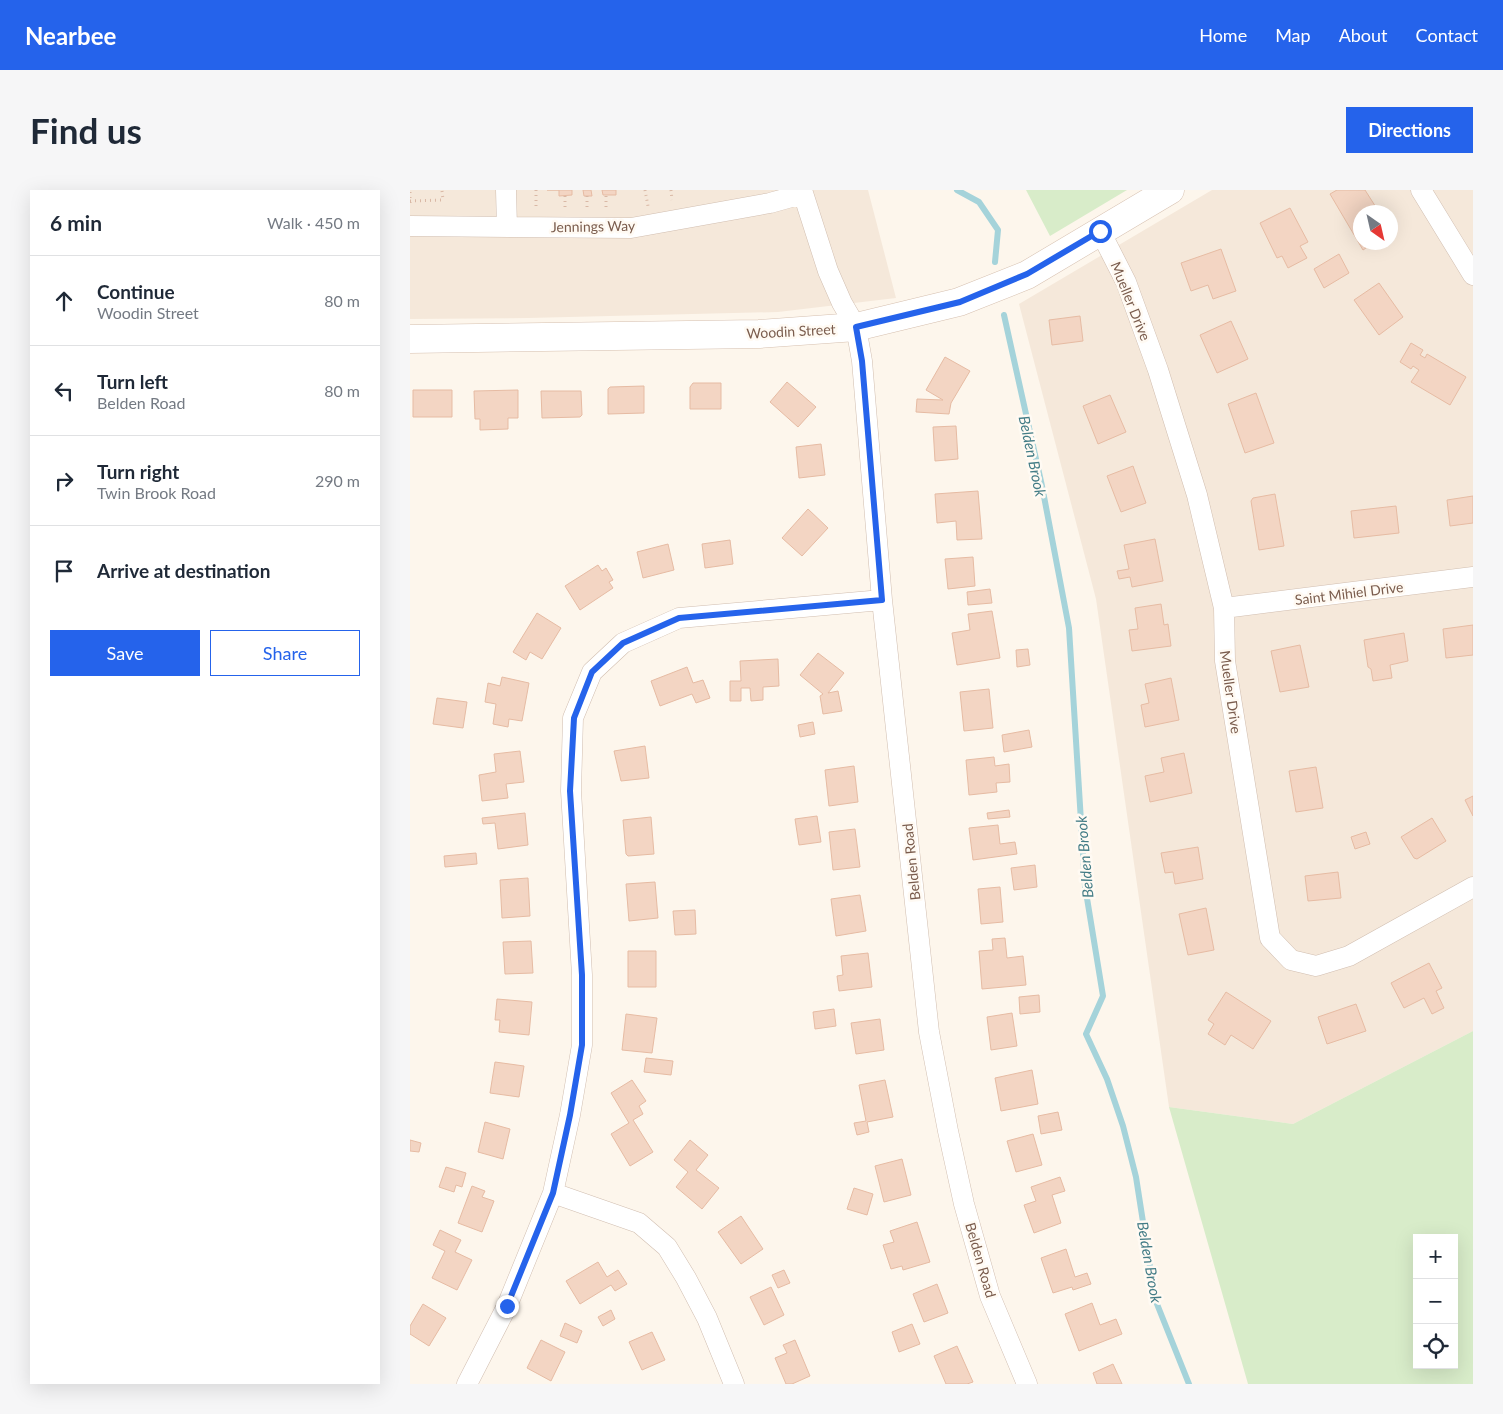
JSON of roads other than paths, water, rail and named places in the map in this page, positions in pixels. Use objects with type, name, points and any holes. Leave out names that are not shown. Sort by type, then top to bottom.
[{"type":"main road","name":"Woodin Street","points":[[410,338],[759,334],[856,327],[960,302],[1027,274],[1170,190]]},
{"type":"street","points":[[506,190],[507,227]]},
{"type":"street","points":[[1421,190],[1473,274]]},
{"type":"street","points":[[802,192],[828,271],[842,303],[856,327]]},
{"type":"street","name":"Jennings Way","points":[[410,226],[631,228],[770,203],[802,192]]},
{"type":"street","name":"Mueller Drive","points":[[1100,231],[1126,282],[1158,370],[1197,496],[1224,608],[1225,661],[1270,938],[1291,960],[1316,966],[1349,956],[1473,887]]},
{"type":"street","name":"Belden Road","points":[[856,327],[862,361],[882,600],[929,1032],[964,1204],[990,1296],[1027,1384]]},
{"type":"street","name":"Saint Mihiel Drive","points":[[1224,608],[1473,577]]},
{"type":"street","points":[[467,1384],[507,1306],[553,1193],[570,1115],[582,1045],[582,975],[570,791],[574,718],[592,672],[623,643],[679,618],[882,600]]},
{"type":"street","points":[[553,1193],[638,1223],[667,1247],[707,1318],[734,1384]]},
{"type":"waterway","name":"Belden Brook","points":[[957,190],[979,202],[998,230],[995,262]]},
{"type":"waterway","name":"Belden Brook","points":[[1004,315],[1042,486],[1069,628],[1085,886],[1103,996],[1086,1034],[1107,1079],[1123,1126],[1136,1177],[1155,1299],[1189,1384]]}]
